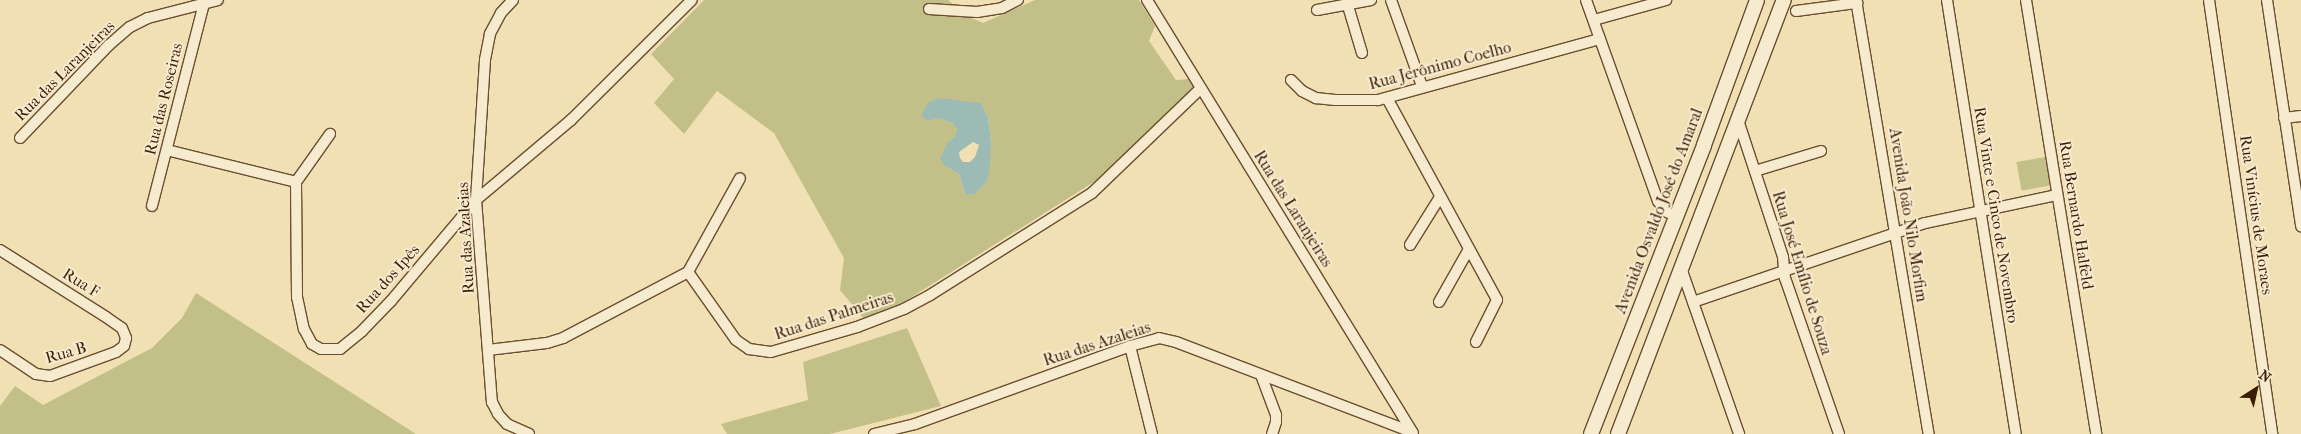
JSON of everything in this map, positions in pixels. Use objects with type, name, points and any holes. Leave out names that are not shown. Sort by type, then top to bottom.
[{"type":"main road","name":"Avenida Osvaldo José do Amaral","points":[[1591,434],[1704,145],[1757,0]]},
{"type":"main road","points":[[1618,434],[1784,0]]},
{"type":"main road","points":[[1704,145],[1707,155],[1711,158],[1721,158],[1725,154]]},
{"type":"main road","points":[[1675,216],[1689,222],[1694,235]]},
{"type":"street","name":"Rua das Laranjeiras","points":[[20,138],[109,45],[130,26],[148,18],[218,0]]},
{"type":"street","name":"Rua das Azaleias","points":[[513,0],[501,13],[488,43],[476,200],[492,402],[498,414],[507,424],[529,434]]},
{"type":"street","name":"Rua dos Ipês","points":[[296,182],[297,297],[307,338],[321,349],[340,349],[362,331],[391,300],[476,200],[572,120],[692,0]]},
{"type":"street","points":[[929,9],[977,12],[1002,8],[1018,0]]},
{"type":"street","name":"Rua das Laranjeiras","points":[[1146,0],[1413,433]]},
{"type":"street","points":[[1317,10],[1348,6],[1371,0]]},
{"type":"street","points":[[1392,0],[1422,86]]},
{"type":"street","points":[[1586,0],[1658,201],[1667,212],[1675,216]]},
{"type":"street","points":[[1594,20],[1666,0]]},
{"type":"street","name":"Rua Vinte e Cinco de Novembro","points":[[1947,0],[2016,434]]},
{"type":"street","name":"Rua Bernardo Halfeld","points":[[2026,0],[2096,434]]},
{"type":"street","name":"Rua Vinícius de Moraes","points":[[2209,0],[2272,434]]},
{"type":"street","points":[[2267,0],[2301,226]]},
{"type":"street","points":[[1796,11],[1857,1]]},
{"type":"street","name":"Avenida João Nilo Morfim","points":[[1857,1],[1929,434]]},
{"type":"street","name":"Rua das Roseiras","points":[[152,206],[205,2]]},
{"type":"street","points":[[1348,6],[1362,53]]},
{"type":"street","name":"Rua Jerônimo Coelho","points":[[1291,80],[1302,91],[1316,98],[1335,100],[1387,98],[1422,86],[1600,39]]},
{"type":"street","name":"Rua das Palmeiras","points":[[688,272],[736,340],[749,349],[771,352],[857,327],[904,309],[930,295],[1092,194],[1201,88]]},
{"type":"street","points":[[1387,98],[1497,300],[1476,342]]},
{"type":"street","points":[[2284,118],[2301,116]]},
{"type":"street","name":"Rua José Emílio de Souza","points":[[1738,120],[1784,257],[1785,278],[1839,434]]},
{"type":"street","points":[[167,150],[296,182],[330,134]]},
{"type":"street","points":[[1755,171],[1821,151]]},
{"type":"street","points":[[488,350],[547,344],[563,338],[688,272],[740,178]]},
{"type":"street","points":[[1693,302],[1925,223],[2057,194]]},
{"type":"street","points":[[1410,245],[1440,197]]},
{"type":"street","points":[[1439,302],[1469,248]]},
{"type":"street","name":"Rua F","points":[[0,250],[122,328],[126,338],[124,346],[116,352]]},
{"type":"street","points":[[1681,268],[1739,434]]},
{"type":"street","name":"Rua das Azaleias","points":[[874,434],[915,424],[1130,346],[1159,338],[1413,433]]},
{"type":"street","points":[[1130,346],[1152,434]]},
{"type":"street","name":"Rua B","points":[[0,350],[36,374],[50,376],[116,352]]},
{"type":"street","points":[[1261,375],[1276,415],[1272,434]]},
{"type":"shaded area","points":[[704,0],[948,0],[967,16],[983,23],[1035,0],[1139,0],[1155,26],[1149,41],[1176,80],[1190,79],[1196,89],[1097,180],[899,305],[864,319],[840,290],[844,258],[774,133],[717,91],[684,134],[654,103],[674,79],[651,54]],"holes":[[[968,102],[981,103],[988,117],[990,151],[965,194],[959,174],[946,167],[948,142],[955,136],[957,129],[952,123],[938,118]]]},
{"type":"shaded area","points":[[2045,157],[2050,186],[2021,191],[2016,162]]},
{"type":"shaded area","points":[[196,293],[416,434],[0,434],[0,406],[15,386],[43,405],[152,348],[182,318]]},
{"type":"shaded area","points":[[907,328],[941,406],[830,434],[727,434],[721,424],[808,400],[803,362]]},
{"type":"water","points":[[939,98],[981,103],[988,117],[991,143],[990,166],[987,181],[975,194],[965,194],[959,174],[946,167],[940,159],[948,142],[955,136],[957,129],[952,123],[938,118],[927,121],[921,115],[929,102]],"holes":[[[973,142],[979,145],[975,157],[970,162],[963,162],[959,152]]]}]
